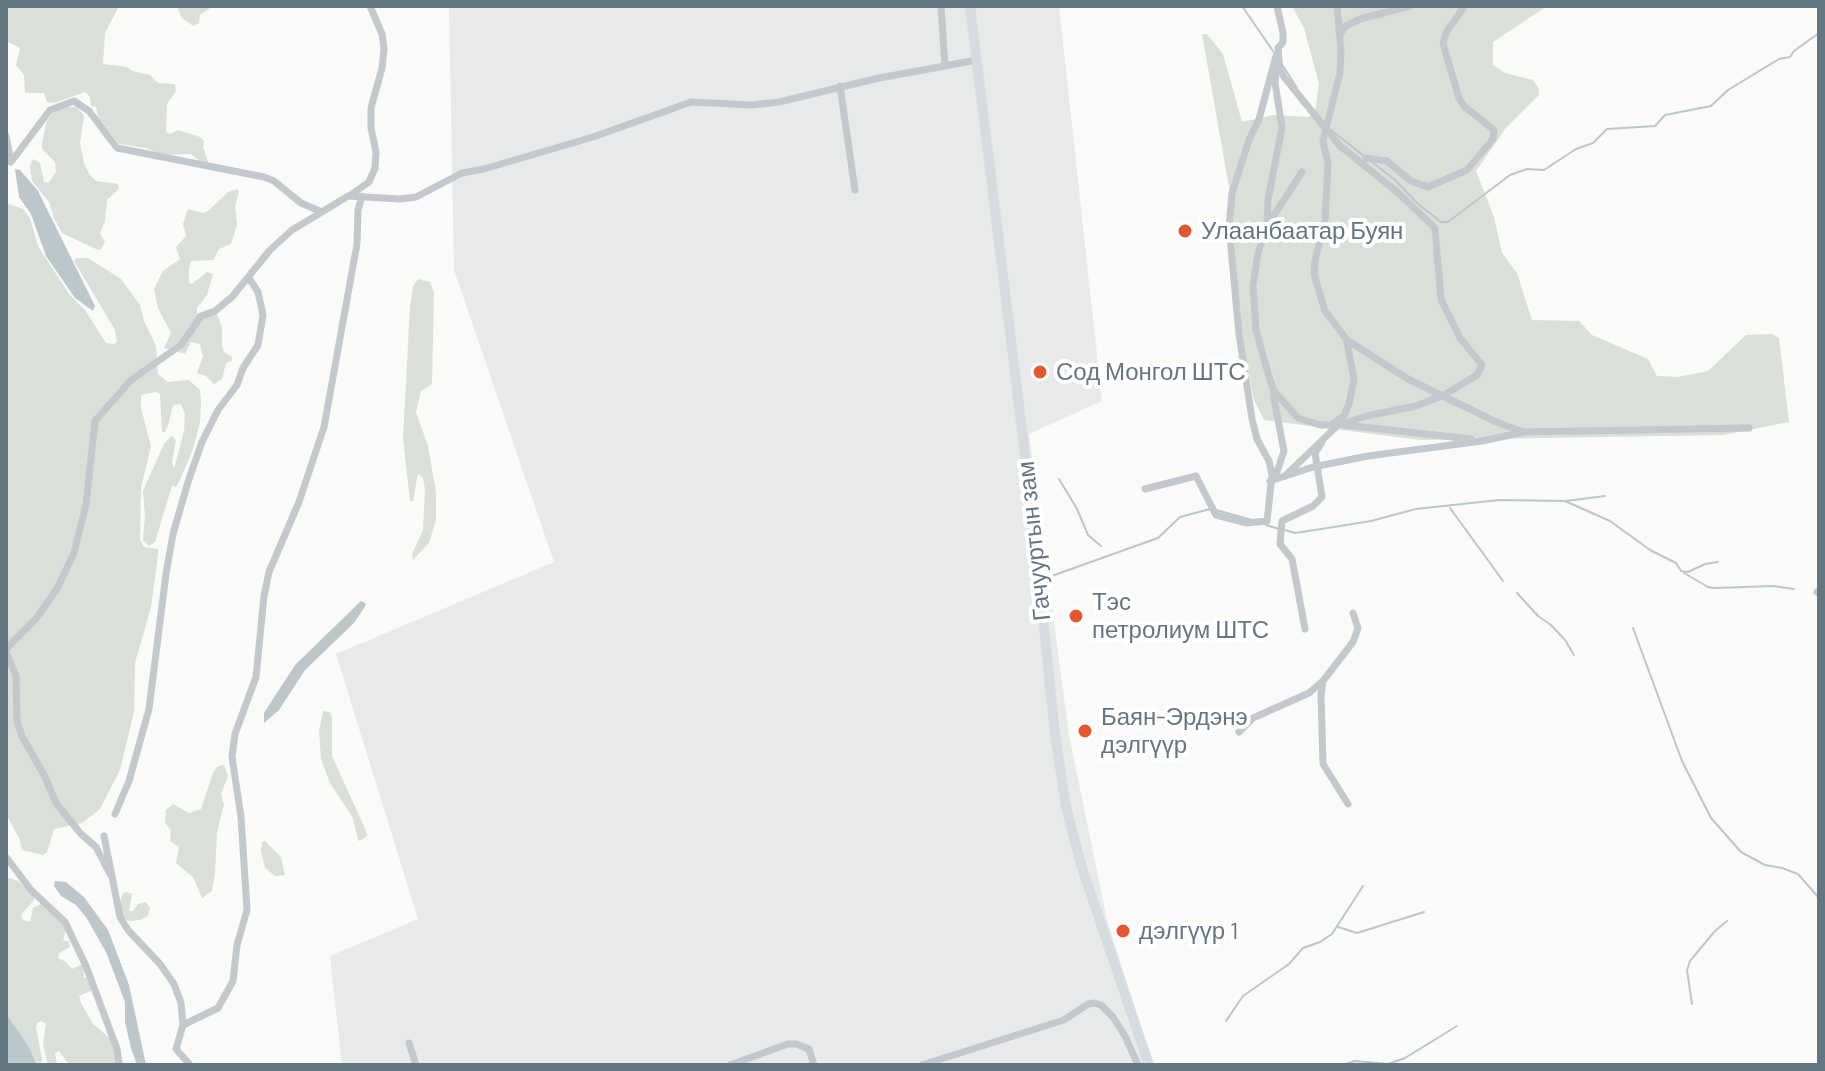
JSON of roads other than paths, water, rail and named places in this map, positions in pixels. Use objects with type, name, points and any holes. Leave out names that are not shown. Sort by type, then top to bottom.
[{"type":"main road","name":"Гачууртын зам","points":[[970,6],[1066,807],[1082,868],[1149,1065]]},
{"type":"street","points":[[110,874],[96,847],[56,803],[22,736],[17,721],[16,676],[6,650],[36,619],[58,587],[74,553],[86,505],[95,421],[131,380],[181,345],[201,316],[215,311],[232,297],[270,250],[292,230],[369,182],[375,168],[376,152],[371,108],[384,49],[382,34],[370,6]]},
{"type":"street","points":[[941,6],[945,66]]},
{"type":"street","points":[[1145,489],[1196,476],[1216,515],[1247,523],[1267,521],[1272,475],[1252,419],[1242,357],[1229,227],[1232,193],[1259,119],[1277,51],[1283,42],[1277,6]]},
{"type":"street","points":[[1340,34],[1346,26],[1360,19],[1410,6]]},
{"type":"street","points":[[1366,158],[1387,161],[1411,181],[1428,187],[1467,170],[1493,139],[1494,130],[1464,106],[1459,98],[1443,43],[1447,31],[1465,6]]},
{"type":"street","points":[[1338,9],[1340,73],[1323,141],[1328,164],[1325,221],[1314,274],[1325,311],[1347,340],[1408,379],[1523,432]]},
{"type":"street","points":[[1277,51],[1284,77],[1339,145],[1396,191],[1435,229],[1441,299],[1460,338],[1482,365],[1470,381],[1444,395],[1416,406],[1338,425],[1286,475]]},
{"type":"street","points":[[1267,226],[1268,200],[1282,127],[1275,83],[1277,51]]},
{"type":"street","points":[[348,196],[416,197],[462,173],[566,146],[691,102],[766,103],[976,60]]},
{"type":"street","points":[[840,86],[855,190]]},
{"type":"street","points":[[6,172],[50,110],[74,101],[89,111],[117,148],[264,177],[274,181],[301,203],[322,212]]},
{"type":"street","points":[[6,136],[11,162]]},
{"type":"street","points":[[1270,481],[1276,478],[1284,451],[1274,391],[1256,330],[1253,286],[1258,253],[1267,226],[1302,172]]},
{"type":"street","points":[[183,1025],[218,1008],[233,981],[237,945],[247,910],[241,817],[232,757],[235,734],[256,677],[262,607],[269,572],[299,502],[324,427],[357,244],[358,210],[362,196]]},
{"type":"street","points":[[115,814],[129,781],[149,709],[173,534],[188,482],[202,442],[218,410],[237,385],[243,368],[258,345],[263,315],[258,292],[249,278]]},
{"type":"street","points":[[1274,391],[1298,418],[1320,425],[1337,421],[1349,404],[1354,388],[1353,363],[1347,340]]},
{"type":"street","points":[[1338,425],[1433,433],[1482,441]]},
{"type":"street","points":[[1270,481],[1317,467],[1395,451],[1482,441],[1523,432],[1749,428]]},
{"type":"street","points":[[1305,629],[1292,559],[1280,544],[1282,521],[1313,506],[1322,497],[1315,453],[1327,434]]},
{"type":"street","points":[[1239,732],[1253,718],[1309,693],[1323,681],[1353,642],[1358,628],[1353,613]]},
{"type":"street","points":[[1323,681],[1323,764],[1348,804]]},
{"type":"street","points":[[104,836],[116,903],[128,930],[174,984],[181,1003],[183,1025],[176,1049],[190,1065]]},
{"type":"street","points":[[6,857],[31,890],[65,922],[86,966],[117,1049],[119,1065]]},
{"type":"street","points":[[922,1065],[1064,1020],[1094,1003],[1101,1005],[1113,1017],[1138,1065]]},
{"type":"street","points":[[409,1043],[416,1065]]},
{"type":"street","points":[[730,1065],[788,1044],[809,1049],[814,1065]]},
{"type":"waterway","points":[[1242,6],[1275,54]]},
{"type":"waterway","points":[[1372,162],[1441,222],[1448,222],[1510,175],[1527,169],[1544,170],[1576,149],[1593,143],[1607,129],[1655,126],[1665,115],[1711,106],[1728,90],[1779,59],[1790,57],[1819,33]]},
{"type":"waterway","points":[[1283,66],[1297,88]]},
{"type":"waterway","points":[[1331,130],[1364,156]]},
{"type":"waterway","points":[[1059,479],[1088,535],[1101,546]]},
{"type":"waterway","points":[[1566,501],[1605,496]]},
{"type":"waterway","points":[[1285,530],[1295,533],[1371,521],[1416,509],[1499,500],[1565,501],[1610,521],[1650,550],[1676,563],[1681,571],[1688,572],[1718,562]]},
{"type":"waterway","points":[[1450,508],[1503,581]]},
{"type":"waterway","points":[[1046,578],[1158,538],[1180,517],[1210,509]]},
{"type":"waterway","points":[[1216,510],[1252,520]]},
{"type":"waterway","points":[[1266,525],[1279,529]]},
{"type":"waterway","points":[[1684,573],[1708,587],[1773,586],[1794,589]]},
{"type":"waterway","points":[[1517,593],[1565,640],[1574,655]]},
{"type":"waterway","points":[[1633,628],[1682,761],[1711,818],[1741,852],[1765,865],[1798,874],[1819,898]]},
{"type":"waterway","points":[[1226,1021],[1243,996],[1289,964],[1303,948],[1332,934],[1363,886]]},
{"type":"waterway","points":[[1338,927],[1357,933],[1424,912]]},
{"type":"waterway","points":[[1692,1004],[1687,970],[1690,961],[1727,921]]},
{"type":"waterway","points":[[1342,1065],[1355,1061],[1388,1064],[1405,1058],[1457,1026]]},
{"type":"place","name":"Улаанбаатар Буян","points":[[1185,231]]},
{"type":"place","name":"Сод Монгол ШТС","points":[[1040,372]]},
{"type":"place","name":"Тэс петролиум ШТС","points":[[1076,616]]},
{"type":"place","name":"Баян-Эрдэнэ дэлгүүр","points":[[1085,731]]},
{"type":"place","name":"дэлгүүр 1","points":[[1123,931]]}]
